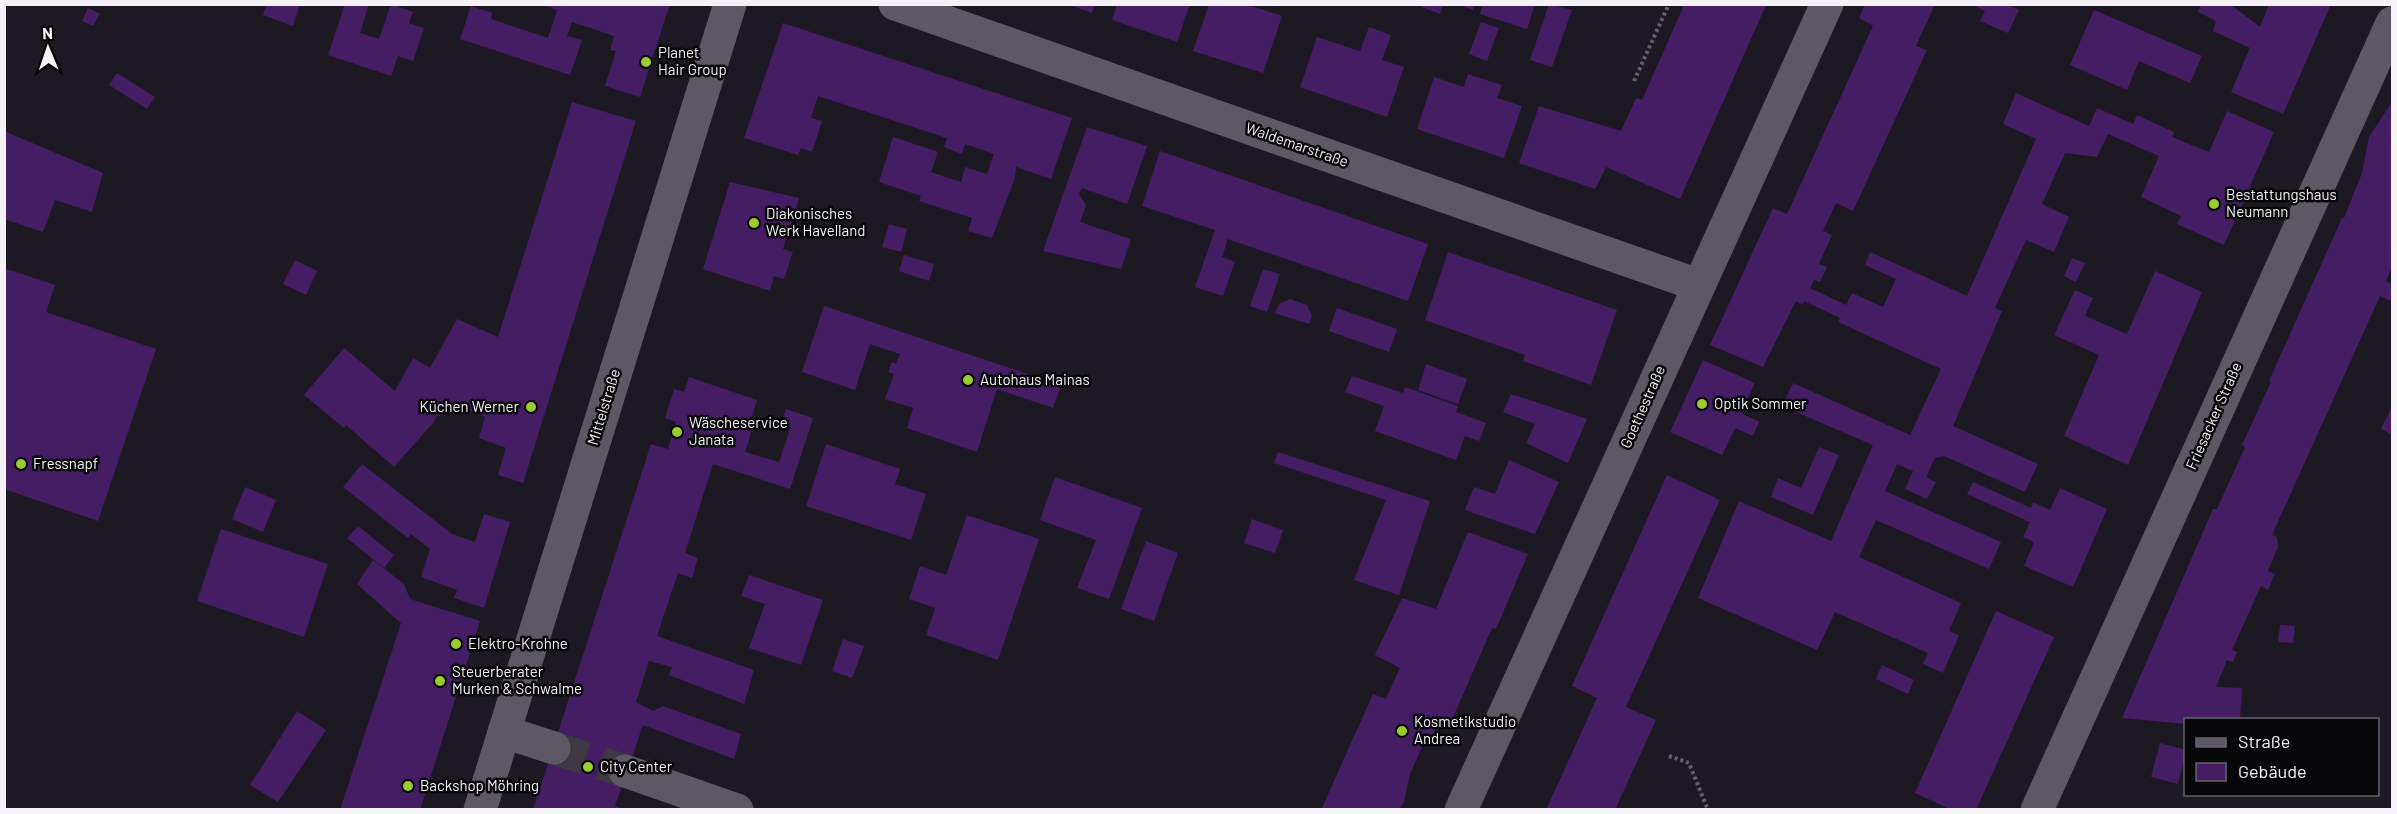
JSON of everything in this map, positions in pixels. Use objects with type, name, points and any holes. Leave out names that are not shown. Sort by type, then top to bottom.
[{"type":"street","name":"Mittelstraße","points":[[480,810],[730,4]]},
{"type":"street","name":"Waldemarstraße","points":[[895,4],[1698,285]]},
{"type":"street","name":"Goethestraße","points":[[1461,810],[1827,4]]},
{"type":"street","name":"Friesacker Straße","points":[[2037,810],[2388,43]]},
{"type":"street","points":[[504,732],[554,748]]},
{"type":"street","points":[[625,771],[691,800],[737,810]]},
{"type":"path","points":[[1634,81],[1669,4]]},
{"type":"path","points":[[1669,756],[1689,764],[1708,810]]},
{"type":"building","points":[[267,4],[300,4],[293,26],[263,15]]},
{"type":"building","points":[[345,4],[369,4],[360,33],[379,39],[391,4],[413,12],[409,23],[424,28],[413,61],[398,56],[391,76],[328,55]]},
{"type":"building","points":[[541,4],[670,4],[640,97],[605,86],[616,51],[610,50],[614,36],[572,22],[567,36],[582,40],[570,75],[460,39],[471,6],[492,13],[491,19],[548,38],[557,10]]},
{"type":"building","points":[[1068,4],[1095,4],[1092,13]]},
{"type":"building","points":[[1117,4],[1190,4],[1177,42],[1112,20]]},
{"type":"building","points":[[1457,4],[1475,4],[1473,10]]},
{"type":"building","points":[[1483,4],[1535,4],[1527,29],[1480,14]]},
{"type":"building","points":[[1549,4],[1572,10],[1552,67],[1530,60]]},
{"type":"building","points":[[1865,4],[1935,4],[1916,46],[1927,50],[1853,211],[1836,203],[1823,231],[1832,235],[1819,264],[1827,267],[1820,282],[1814,280],[1810,288],[1846,305],[1852,293],[1883,307],[1896,279],[1865,265],[1870,252],[1967,296],[2036,139],[2003,124],[2016,93],[2089,126],[2097,108],[2133,124],[2137,115],[2174,132],[2172,137],[2209,152],[2227,111],[2274,132],[2224,245],[2177,224],[2181,216],[2141,197],[2159,156],[2108,134],[2097,157],[2065,153],[2042,204],[2069,217],[2054,252],[2026,240],[1995,308],[2002,311],[1953,426],[2038,464],[2025,492],[1944,456],[1935,458],[1926,477],[1936,482],[1927,499],[1905,489],[1913,471],[1897,464],[1885,491],[2001,542],[1989,569],[1876,520],[1859,557],[1961,603],[1949,631],[1959,635],[1943,673],[1923,664],[1928,653],[1835,612],[1817,650],[1698,598],[1739,501],[1831,541],[1873,445],[1782,406],[1793,383],[1910,435],[1941,369],[1838,322],[1840,318],[1804,301],[1803,305],[1796,301],[1763,367],[1710,345],[1773,208],[1787,214],[1873,26],[1859,18]]},
{"type":"building","points":[[1971,4],[2006,4],[2019,10],[2008,33],[1980,21],[1985,11]]},
{"type":"building","points":[[2201,4],[2230,4],[2260,27],[2269,4],[2331,4],[2283,114],[2231,92],[2250,48],[2213,31],[2216,21],[2198,12]]},
{"type":"building","points":[[1209,5],[1248,5],[1282,16],[1263,73],[1193,51]]},
{"type":"building","points":[[1423,5],[1443,5],[1440,14],[1422,7]]},
{"type":"building","points":[[1684,5],[1766,5],[1680,199],[1606,167],[1595,189],[1519,163],[1539,106],[1621,131],[1636,98],[1642,100]]},
{"type":"building","points":[[88,8],[100,14],[93,26],[82,21]]},
{"type":"building","points":[[2094,10],[2202,56],[2190,83],[2139,61],[2127,90],[2070,65]]},
{"type":"building","points":[[1481,22],[1499,28],[1487,61],[1469,54]]},
{"type":"building","points":[[783,23],[1072,118],[1051,179],[1016,167],[1015,178],[992,238],[968,231],[972,218],[919,201],[921,196],[879,182],[893,137],[938,152],[931,172],[961,182],[965,167],[987,174],[994,154],[965,144],[962,154],[944,147],[947,138],[818,96],[811,118],[822,121],[812,152],[801,148],[798,155],[744,138]]},
{"type":"building","points":[[1369,27],[1391,35],[1382,60],[1404,67],[1387,117],[1300,87],[1317,37],[1360,51]]},
{"type":"building","points":[[117,73],[155,97],[147,109],[109,85]]},
{"type":"building","points":[[1468,74],[1502,85],[1497,98],[1522,106],[1504,158],[1417,129],[1434,77],[1464,87]]},
{"type":"building","points":[[572,102],[636,121],[523,483],[498,475],[506,448],[479,438],[485,417],[445,401],[433,423],[394,467],[346,425],[344,428],[304,395],[344,348],[395,391],[413,358],[430,368],[457,319],[498,337]]},
{"type":"building","points":[[2392,102],[2392,266],[2386,281],[2392,284],[2392,298],[2391,301],[2380,296],[2272,535],[2277,537],[2278,547],[2268,571],[2275,574],[2268,590],[2261,586],[2232,650],[2237,652],[2233,662],[2227,660],[2216,687],[2242,688],[2240,718],[2184,718],[2184,724],[2122,718],[2213,509],[2217,509],[2245,447],[2242,445],[2271,382],[2269,381],[2342,218],[2344,218],[2362,173],[2369,137]]},
{"type":"building","points":[[1087,127],[1147,146],[1127,204],[1082,188],[1079,194],[1086,205],[1080,222],[1131,239],[1121,269],[1043,251]]},
{"type":"building","points":[[4,131],[103,173],[92,212],[55,200],[43,232],[4,219]]},
{"type":"building","points":[[1160,151],[1428,244],[1408,301],[1228,239],[1222,257],[1235,262],[1223,296],[1195,287],[1215,230],[1142,206]]},
{"type":"building","name":"Diakonisches Werk Havelland","points":[[730,182],[799,198],[783,249],[793,252],[784,279],[774,276],[770,291],[703,269]]},
{"type":"building","points":[[889,224],[907,229],[901,252],[882,247]]},
{"type":"building","points":[[1448,252],[1617,310],[1591,385],[1523,361],[1525,355],[1425,320]]},
{"type":"building","points":[[904,255],[934,264],[929,281],[899,271]]},
{"type":"building","points":[[2072,258],[2085,263],[2076,282],[2064,276]]},
{"type":"building","points":[[295,260],[317,271],[306,295],[283,284]]},
{"type":"building","points":[[4,268],[55,285],[46,312],[156,349],[98,521],[4,489]]},
{"type":"building","points":[[1263,269],[1280,274],[1267,312],[1250,306]]},
{"type":"building","points":[[2155,271],[2202,292],[2128,465],[2064,436],[2099,355],[2054,335],[2075,290],[2093,298],[2085,316],[2127,334]]},
{"type":"building","points":[[1290,299],[1307,305],[1312,316],[1309,324],[1275,313],[1279,304]]},
{"type":"building","name":"Autohaus Mainas","points":[[824,306],[1061,385],[1053,408],[997,389],[977,452],[907,428],[913,408],[885,399],[894,374],[888,372],[892,362],[896,364],[900,354],[870,344],[855,390],[802,372]]},
{"type":"building","points":[[1337,308],[1397,329],[1389,352],[1329,331]]},
{"type":"building","points":[[1703,360],[1755,383],[1741,413],[1759,422],[1753,436],[1735,428],[1722,455],[1670,432]]},
{"type":"building","points":[[1426,364],[1467,379],[1458,404],[1418,390]]},
{"type":"building","points":[[1352,376],[1403,393],[1405,387],[1458,406],[1456,412],[1486,423],[1479,441],[1465,436],[1456,460],[1375,431],[1384,406],[1345,392]]},
{"type":"building","points":[[689,377],[757,400],[748,428],[752,430],[745,452],[779,462],[791,426],[781,423],[786,409],[813,418],[790,489],[713,464],[685,553],[698,558],[692,578],[678,573],[657,636],[754,670],[744,704],[669,675],[672,667],[649,661],[636,702],[653,711],[663,706],[741,734],[734,759],[643,725],[615,806],[625,810],[533,810],[651,444],[668,449],[676,422],[665,418],[674,389],[684,392]]},
{"type":"building","points":[[1511,394],[1587,419],[1568,463],[1526,443],[1535,424],[1503,412]]},
{"type":"building","points":[[2392,407],[2392,435],[2381,429]]},
{"type":"building","points":[[826,444],[900,469],[895,484],[926,494],[911,540],[806,506]]},
{"type":"building","points":[[1819,447],[1839,455],[1813,515],[1771,497],[1778,478],[1801,488]]},
{"type":"building","points":[[1278,452],[1430,501],[1399,595],[1354,580],[1386,500],[1274,463]]},
{"type":"building","points":[[1509,460],[1559,482],[1535,534],[1465,510],[1474,487],[1495,494]]},
{"type":"building","points":[[362,464],[452,534],[475,542],[484,514],[510,522],[484,608],[454,598],[457,590],[421,577],[430,549],[411,534],[408,538],[343,487]]},
{"type":"building","points":[[1667,475],[1720,500],[1626,707],[1656,720],[1615,810],[1546,810],[1597,698],[1572,686]]},
{"type":"building","points":[[1055,477],[1142,508],[1109,599],[1077,588],[1096,540],[1040,520]]},
{"type":"building","points":[[1973,482],[2031,508],[2033,502],[2050,510],[2060,488],[2107,509],[2073,587],[2024,566],[2034,542],[2023,537],[2030,522],[1967,494]]},
{"type":"building","points":[[245,487],[276,500],[263,532],[232,519]]},
{"type":"building","points":[[967,515],[1039,539],[998,660],[926,635],[935,608],[909,599],[920,566],[946,575]]},
{"type":"building","points":[[1252,519],[1283,530],[1275,553],[1244,543]]},
{"type":"building","points":[[358,526],[394,555],[384,568],[347,538]]},
{"type":"building","points":[[221,529],[328,564],[304,637],[197,601]]},
{"type":"building","points":[[1468,532],[1528,554],[1496,629],[1492,628],[1451,722],[1436,715],[1434,722],[1438,724],[1431,739],[1427,736],[1410,774],[1404,802],[1399,810],[1321,810],[1373,694],[1386,699],[1400,668],[1375,655],[1402,598],[1436,609]]},
{"type":"building","points":[[1146,541],[1178,553],[1154,621],[1121,609]]},
{"type":"building","points":[[373,560],[404,584],[410,599],[480,621],[420,810],[340,810],[401,623],[357,584]]},
{"type":"building","points":[[749,575],[823,600],[801,665],[749,648],[765,604],[741,596]]},
{"type":"building","points":[[1996,611],[2054,637],[1976,810],[1952,810],[1915,793]]},
{"type":"building","points":[[2280,625],[2295,626],[2293,643],[2278,642]]},
{"type":"building","points":[[843,639],[864,646],[852,678],[832,671]]},
{"type":"building","points":[[1882,665],[1914,680],[1908,694],[1876,679]]},
{"type":"building","points":[[297,711],[326,730],[278,802],[250,785]]},
{"type":"building","points":[[2160,743],[2184,749],[2178,784],[2151,777]]},
{"type":"tunnel","points":[[554,748],[625,771]]},
{"type":"place","name":"Planet Hair Group","points":[[646,62]]},
{"type":"place","name":"Bestattungshaus Neumann","points":[[2214,204]]},
{"type":"place","name":"Diakonisches Werk Havelland","points":[[754,223]]},
{"type":"place","name":"Autohaus Mainas","points":[[968,380]]},
{"type":"place","name":"Optik Sommer","points":[[1702,404]]},
{"type":"place","name":"Küchen Werner","points":[[531,407]]},
{"type":"place","name":"Wäscheservice Janata","points":[[677,432]]},
{"type":"place","name":"Fressnapf","points":[[21,464]]},
{"type":"place","name":"Elektro-Krohne","points":[[456,644]]},
{"type":"place","name":"Steuerberater Murken & Schwalme","points":[[440,681]]},
{"type":"place","name":"Kosmetikstudio Andrea","points":[[1402,731]]},
{"type":"place","name":"City Center","points":[[588,767]]},
{"type":"place","name":"Backshop Möhring","points":[[408,786]]}]
